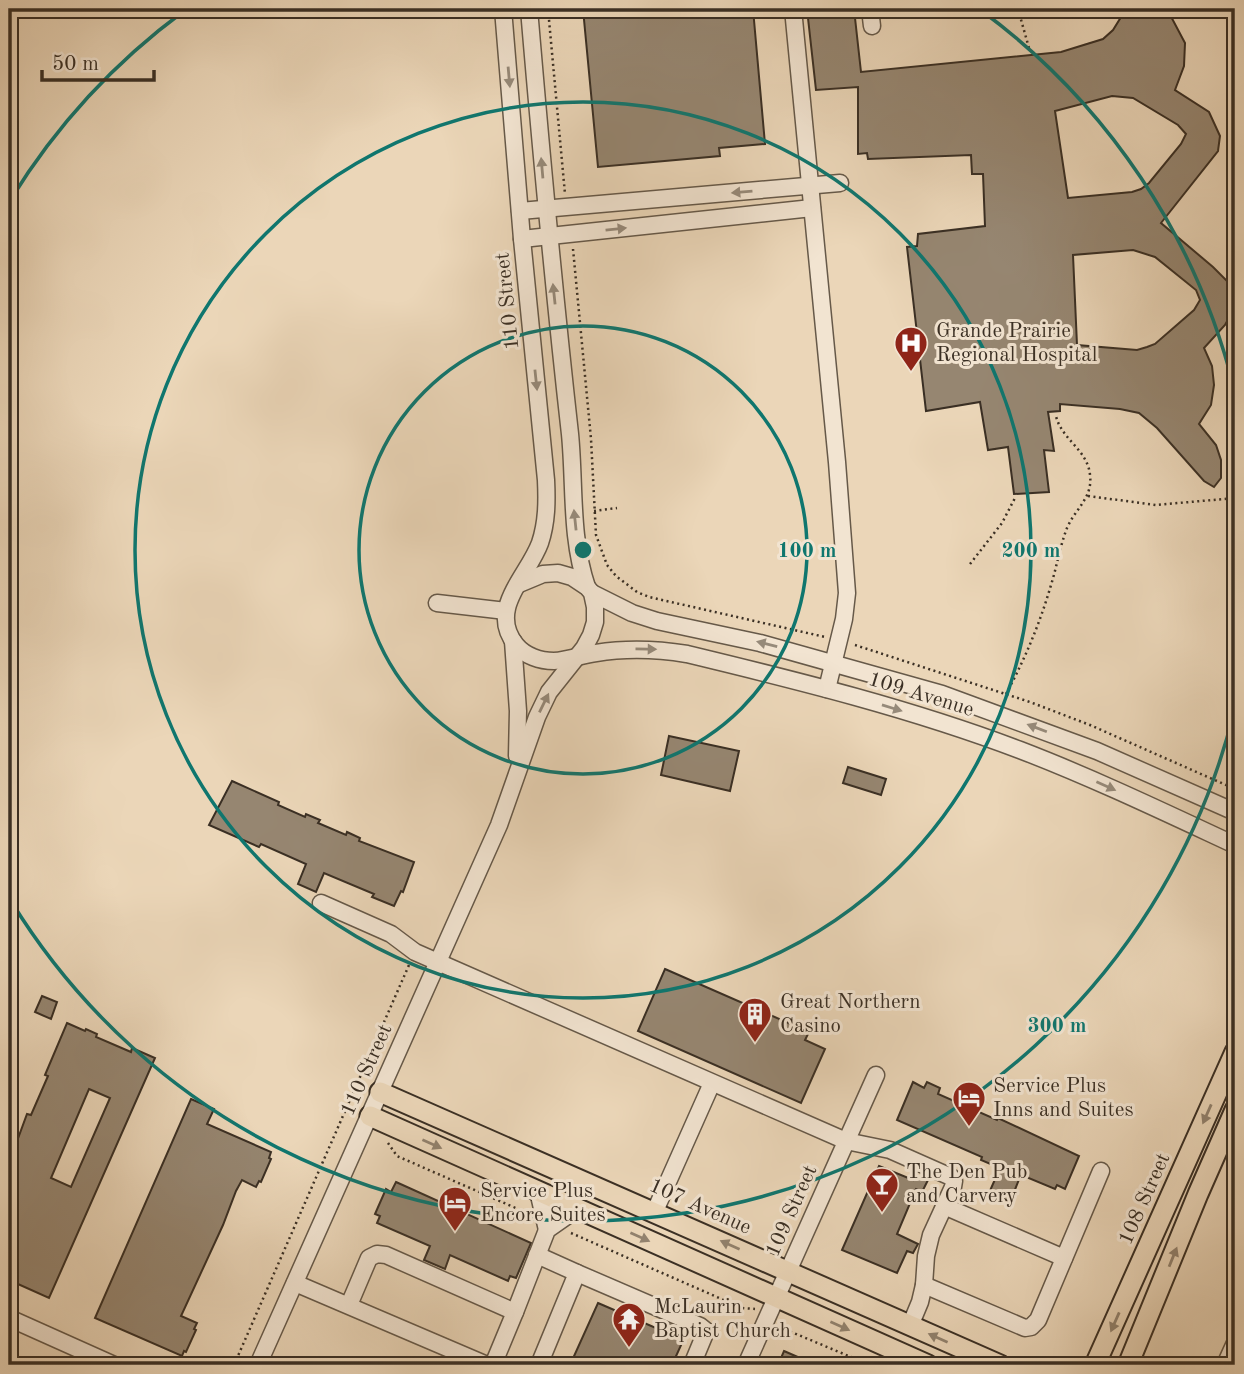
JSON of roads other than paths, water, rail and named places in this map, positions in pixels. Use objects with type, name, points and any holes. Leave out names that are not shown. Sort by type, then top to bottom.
[{"type":"main road","name":"108 Street","points":[[1096,1365],[1235,1052]]},
{"type":"main road","name":"107 Avenue","points":[[380,1092],[1000,1365]]},
{"type":"main road","points":[[1128,1365],[1235,1110]]},
{"type":"main road","points":[[370,1116],[777,1298],[898,1359],[928,1365]]},
{"type":"main road","points":[[370,1116],[409,1116],[561,1180],[604,1189]]},
{"type":"street","name":"110 Street","points":[[503,9],[547,503],[539,546],[519,584]]},
{"type":"street","points":[[529,9],[545,209],[570,441],[578,549],[589,590],[595,622],[591,635],[578,655],[556,661],[544,660],[521,651],[513,641],[506,611],[509,599],[519,584],[543,574],[558,573],[572,577],[589,590]]},
{"type":"street","points":[[793,9],[847,593],[827,689]]},
{"type":"street","points":[[870,9],[873,26]]},
{"type":"street","points":[[520,211],[841,183]]},
{"type":"street","points":[[522,239],[812,208]]},
{"type":"street","name":"109 Avenue","points":[[589,590],[632,613],[657,621],[760,642],[942,694],[1041,729],[1235,812]]},
{"type":"street","points":[[437,603],[506,611]]},
{"type":"street","name":"110 Street","points":[[513,641],[518,741],[513,790]]},
{"type":"street","name":"109 Avenue","points":[[578,655],[625,650],[665,650],[827,689],[933,720],[1020,750],[1235,845]]},
{"type":"street","name":"110 Street","points":[[258,1365],[513,790],[537,717],[549,692],[578,655]]},
{"type":"street","points":[[321,903],[391,934],[415,952],[712,1083],[846,1141],[890,1150],[951,1177],[954,1181],[953,1187],[931,1235],[924,1285],[910,1325]]},
{"type":"street","name":"109 Street","points":[[746,1365],[876,1075]]},
{"type":"street","points":[[655,1211],[712,1083]]},
{"type":"street","points":[[924,1285],[1026,1328],[1031,1327],[1038,1320],[1101,1171]]},
{"type":"street","points":[[295,1283],[490,1365],[548,1225],[538,1191]]},
{"type":"street","points":[[944,1206],[1064,1258]]},
{"type":"street","points":[[548,1225],[577,1209]]},
{"type":"street","points":[[349,1306],[369,1258],[377,1254],[386,1255],[514,1312]]},
{"type":"street","points":[[537,1255],[700,1326],[705,1330],[705,1336],[692,1365]]},
{"type":"street","points":[[539,1365],[577,1273]]},
{"type":"street","points":[[10,1323],[114,1365]]},
{"type":"street","points":[[1225,1365],[1235,1343]]},
{"type":"place","name":"Grande Prairie Regional Hospital","points":[[911,373]]},
{"type":"place","name":"Great Northern Casino","points":[[755,1044]]},
{"type":"place","name":"Service Plus Inns and Suites","points":[[969,1128]]},
{"type":"place","name":"The Den Pub and Carvery","points":[[882,1214]]},
{"type":"place","name":"Service Plus Encore Suites","points":[[455,1233]]},
{"type":"place","name":"McLaurin Baptist Church","points":[[629,1349]]}]
